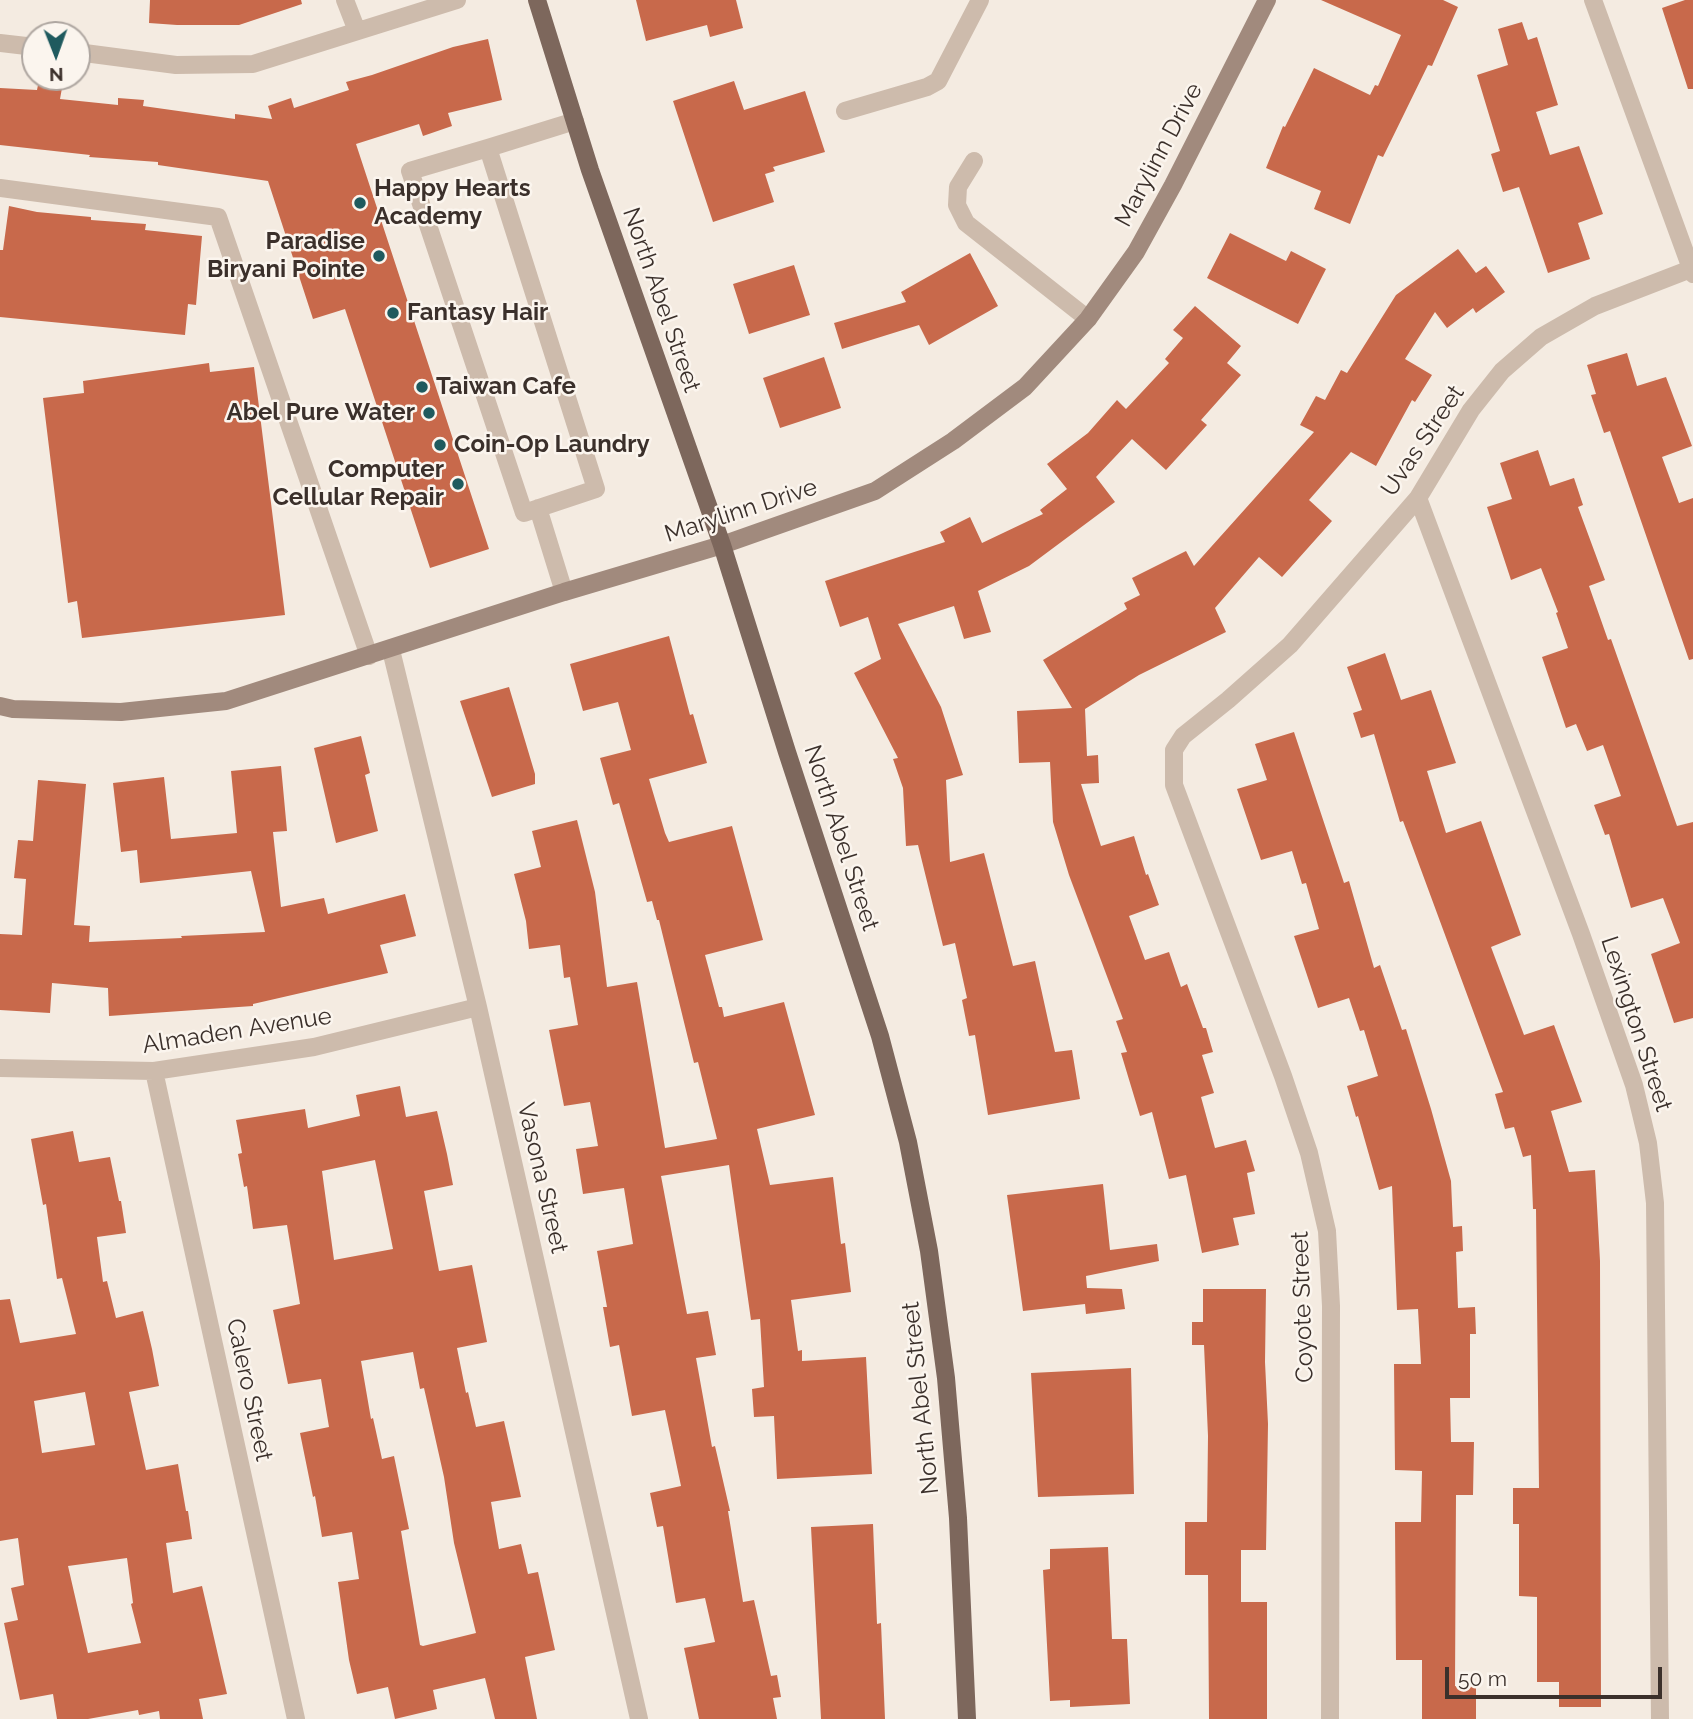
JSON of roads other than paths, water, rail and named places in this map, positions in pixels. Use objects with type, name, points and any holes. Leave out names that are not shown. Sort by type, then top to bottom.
[{"type":"main road","name":"North Abel Street","points":[[537,0],[646,333],[722,545],[880,1036],[908,1142],[929,1251],[946,1378],[958,1518],[967,1719]]},
{"type":"street","points":[[345,0],[357,31]]},
{"type":"street","points":[[91,54],[176,65],[253,64],[457,0]]},
{"type":"street","points":[[845,111],[926,87],[937,81],[979,0]]},
{"type":"street","name":"Marylinn Drive","points":[[0,706],[13,709],[121,712],[226,701],[722,545],[875,491],[953,441],[1025,387],[1088,319],[1136,252],[1267,0]]},
{"type":"street","points":[[1593,0],[1692,272]]},
{"type":"street","points":[[0,43],[21,45]]},
{"type":"street","points":[[488,148],[596,489],[524,513],[410,172],[575,121]]},
{"type":"street","points":[[974,161],[958,187],[957,205],[966,223],[1088,319]]},
{"type":"street","points":[[0,188],[218,217],[369,656]]},
{"type":"street","name":"Uvas Street","points":[[1174,750],[1183,736],[1290,645],[1419,498],[1471,410],[1502,371],[1541,337],[1595,306],[1692,272]]},
{"type":"street","name":"Lexington Street","points":[[1419,498],[1594,972],[1634,1085],[1648,1143],[1655,1203],[1660,1719]]},
{"type":"street","points":[[538,509],[564,593]]},
{"type":"street","name":"Vasona Street","points":[[391,650],[478,1007],[639,1719]]},
{"type":"street","name":"Coyote Street","points":[[1174,750],[1174,785],[1283,1076],[1309,1153],[1327,1231],[1331,1306],[1330,1719]]},
{"type":"street","name":"Almaden Avenue","points":[[0,1068],[154,1071],[314,1047],[478,1007]]},
{"type":"street","name":"Calero Street","points":[[154,1071],[296,1719]]},
{"type":"place","name":"Happy Hearts Academy","points":[[360,203]]},
{"type":"place","name":"Paradise Biryani Pointe","points":[[379,256]]},
{"type":"place","name":"Fantasy Hair","points":[[393,313]]},
{"type":"place","name":"Taiwan Cafe","points":[[422,387]]},
{"type":"place","name":"Abel Pure Water","points":[[429,413]]},
{"type":"place","name":"Coin-Op Laundry","points":[[440,445]]},
{"type":"place","name":"Computer Cellular Repair","points":[[458,484]]}]
